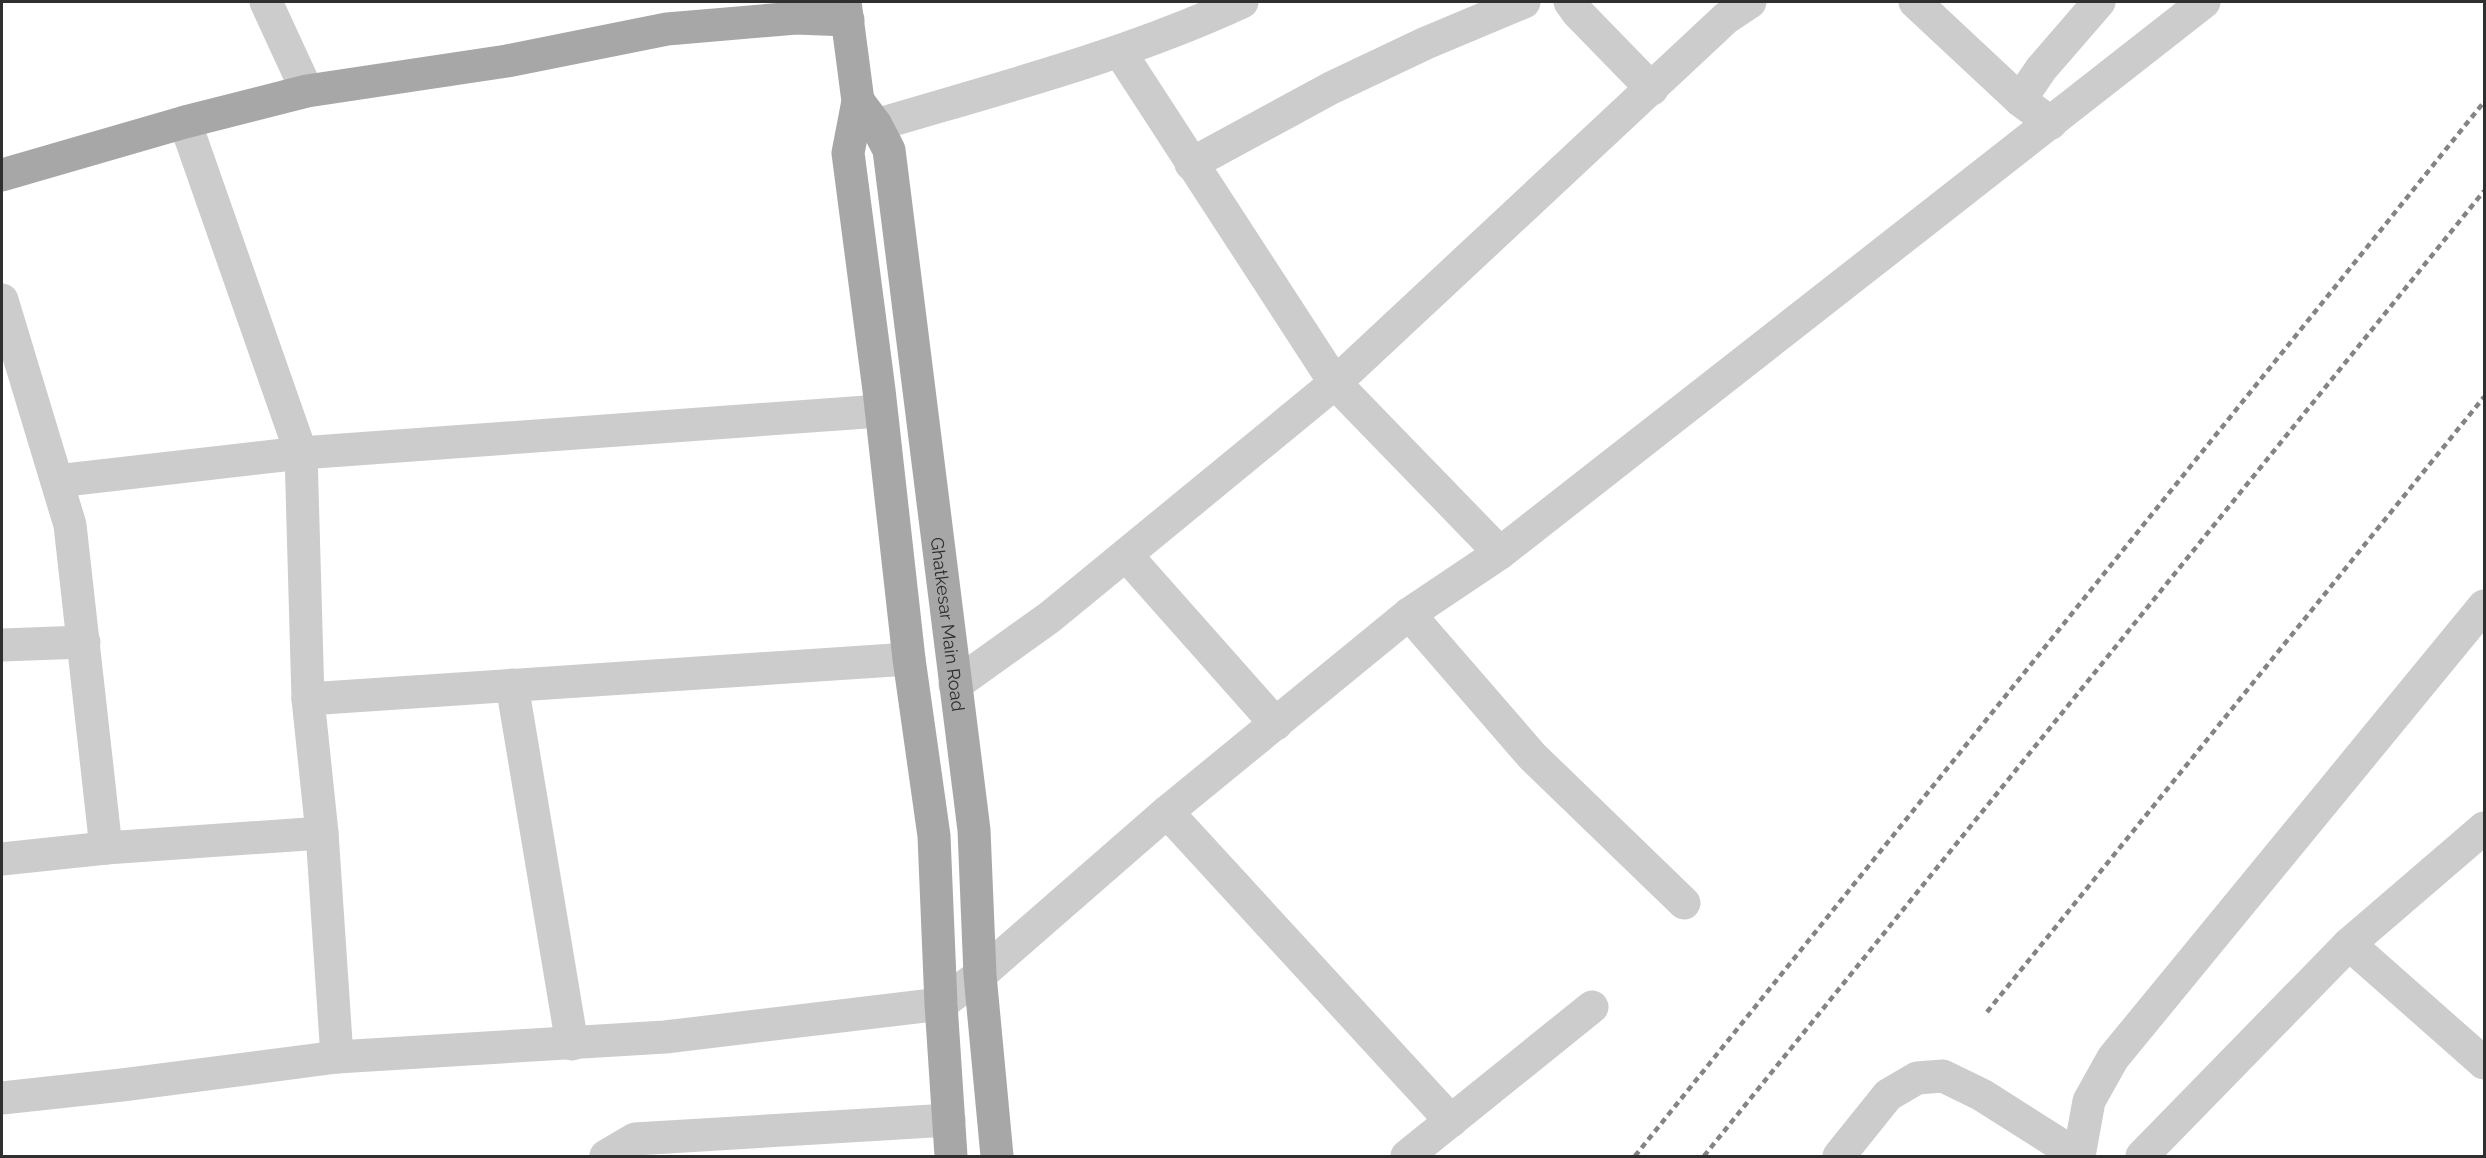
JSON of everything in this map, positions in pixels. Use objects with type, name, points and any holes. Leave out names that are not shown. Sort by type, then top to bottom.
[{"type":"main road","points":[[2,175],[185,122],[307,91],[507,61],[667,29],[796,18],[847,11]]},
{"type":"main road","name":"Ghatkesar Main Road","points":[[847,11],[867,113],[889,150],[974,830],[980,975],[997,1156]]},
{"type":"main road","name":"Ghatkesar Main Road","points":[[867,113],[848,153],[909,659],[934,836],[941,1004],[951,1156]]},
{"type":"street","points":[[266,2],[307,91]]},
{"type":"street","points":[[867,113],[1120,52],[1198,22],[1242,2]]},
{"type":"street","points":[[1191,164],[1331,88],[1426,43],[1524,2]]},
{"type":"street","points":[[1570,2],[1652,89]]},
{"type":"street","points":[[955,685],[1050,617],[1335,382],[1726,18],[1750,2]]},
{"type":"street","points":[[1915,2],[2020,100],[2051,123]]},
{"type":"street","points":[[2020,100],[2041,69],[2099,2]]},
{"type":"street","points":[[2,1098],[338,1057],[665,1037],[941,1004],[980,975],[1167,812],[1409,614],[1500,553],[2204,2]]},
{"type":"street","points":[[1120,52],[1335,382],[1500,553]]},
{"type":"street","points":[[185,122],[301,453],[308,699],[322,833],[338,1057]]},
{"type":"street","points":[[4,320],[70,525],[106,848]]},
{"type":"street","points":[[57,481],[301,453],[880,411]]},
{"type":"street","points":[[1126,555],[1276,724]]},
{"type":"street","points":[[1839,1156],[1888,1095],[1917,1078],[1943,1076],[1982,1095],[2079,1156],[2089,1101],[2113,1058],[2484,606]]},
{"type":"street","points":[[1409,614],[1532,756],[1684,903]]},
{"type":"street","points":[[2,645],[84,642]]},
{"type":"street","points":[[308,699],[909,659]]},
{"type":"street","points":[[512,685],[572,1044]]},
{"type":"street","points":[[1167,812],[1451,1121]]},
{"type":"street","points":[[2142,1156],[2349,944],[2484,828]]},
{"type":"street","points":[[2,860],[106,848],[322,833]]},
{"type":"street","points":[[2349,944],[2484,1063]]},
{"type":"street","points":[[1407,1156],[1592,1007]]},
{"type":"street","points":[[606,1156],[635,1139],[949,1120]]},
{"type":"railway","points":[[1635,1156],[2484,102]]},
{"type":"railway","points":[[1704,1156],[2484,191]]},
{"type":"railway","points":[[1987,1012],[2484,397]]}]
